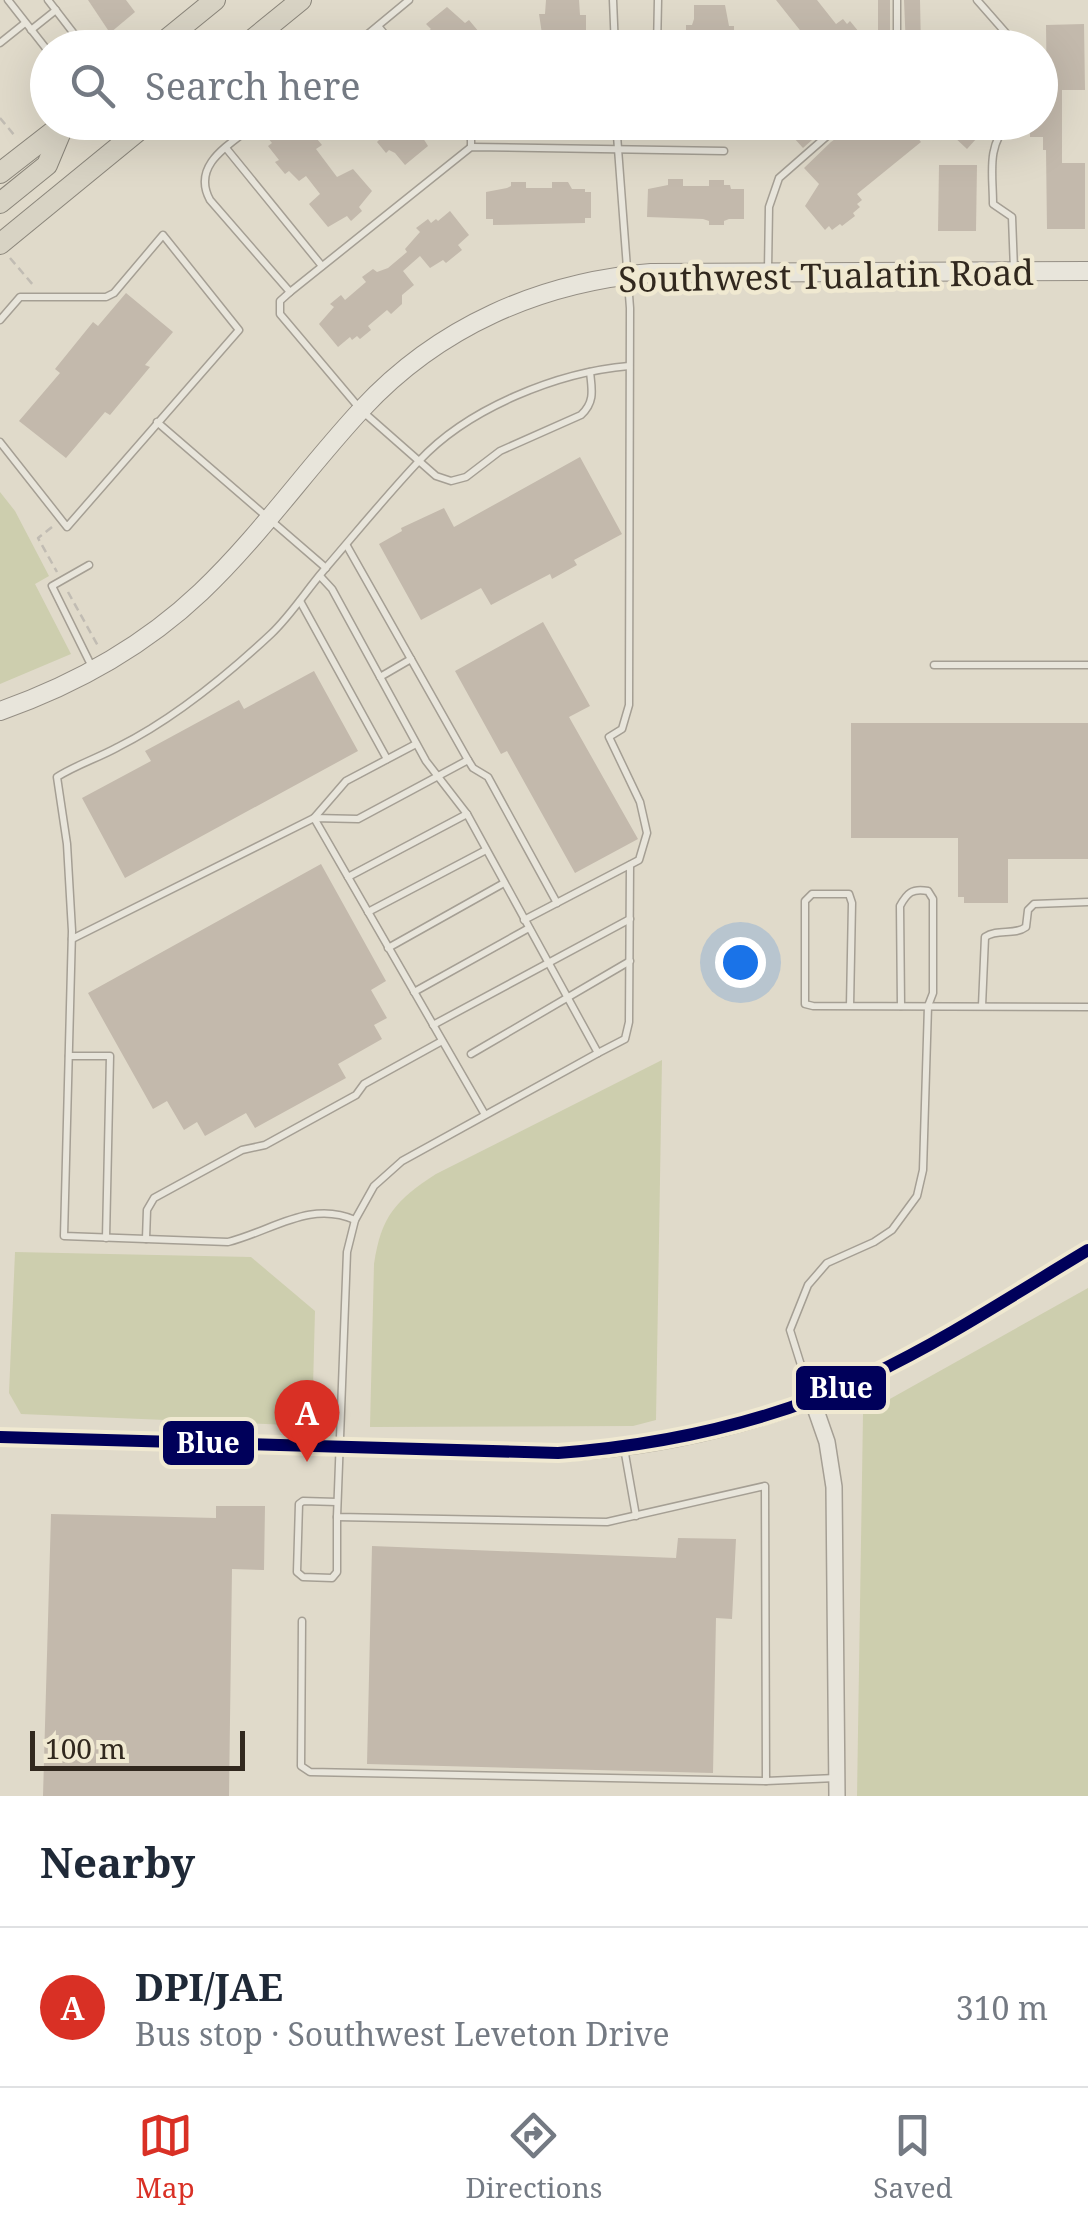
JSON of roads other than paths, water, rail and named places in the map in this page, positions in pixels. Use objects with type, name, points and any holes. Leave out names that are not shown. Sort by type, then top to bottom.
[{"type":"highway","points":[[264,30],[301,0]]},
{"type":"highway","points":[[177,30],[212,1]]},
{"type":"highway","points":[[0,173],[43,140]]},
{"type":"highway","points":[[0,202],[47,164],[57,140]]},
{"type":"highway","points":[[6,251],[130,140]]},
{"type":"main road","name":"Southwest Tualatin Road","points":[[0,711],[94,670],[177,613],[225,568],[361,410],[432,348],[488,315],[567,286],[628,275],[1088,271]]},
{"type":"street","points":[[0,1437],[558,1453],[624,1448],[812,1399],[896,1362],[1088,1250]]},
{"type":"street","points":[[812,1399],[827,1442],[834,1487],[837,1796]]},
{"type":"lane","points":[[8,0],[31,30]]},
{"type":"lane","points":[[48,0],[71,30]]},
{"type":"lane","points":[[373,30],[409,0]]},
{"type":"lane","points":[[614,0],[615,30]]},
{"type":"lane","points":[[658,0],[658,30]]},
{"type":"lane","points":[[897,0],[897,30]]},
{"type":"lane","points":[[978,0],[1003,30]]},
{"type":"lane","points":[[0,43],[56,10]]},
{"type":"lane","points":[[378,26],[381,30]]},
{"type":"lane","points":[[236,140],[209,162],[203,187],[290,292]]},
{"type":"lane","points":[[471,140],[471,148]]},
{"type":"lane","points":[[524,920],[640,860],[647,834],[640,802],[608,737],[622,729],[629,705],[628,275],[617,140]]},
{"type":"lane","points":[[768,272],[769,207],[779,178],[822,140]]},
{"type":"lane","points":[[995,140],[993,204],[1012,217],[1014,272]]},
{"type":"lane","points":[[226,148],[322,266]]},
{"type":"lane","points":[[590,372],[590,406],[581,414],[500,451],[466,477],[451,481],[436,476],[361,410],[280,314],[280,301],[471,148],[724,150]]},
{"type":"lane","points":[[0,320],[20,298],[106,297],[114,293],[162,235],[239,330],[67,526],[0,442]]},
{"type":"lane","points":[[355,1220],[336,1212],[318,1212],[228,1242],[64,1236],[72,940],[57,776],[120,746],[186,706],[273,632],[420,460],[456,431],[532,389],[590,372],[629,366]]},
{"type":"lane","points":[[157,422],[270,518],[323,572],[416,744],[467,814],[598,1053]]},
{"type":"lane","points":[[347,546],[468,760],[473,768],[488,776],[557,903]]},
{"type":"lane","points":[[90,565],[52,586],[94,670]]},
{"type":"lane","points":[[300,601],[387,759]]},
{"type":"lane","points":[[380,676],[410,659]]},
{"type":"lane","points":[[934,665],[1088,666]]},
{"type":"lane","points":[[72,940],[314,818],[346,781],[416,744]]},
{"type":"lane","points":[[314,818],[358,819],[468,760]]},
{"type":"lane","points":[[348,877],[467,814]]},
{"type":"lane","points":[[314,818],[484,1113]]},
{"type":"lane","points":[[368,912],[486,850]]},
{"type":"lane","points":[[338,1502],[299,1504],[297,1572],[303,1577],[332,1578],[337,1572],[347,1252],[355,1220],[374,1186],[402,1161],[625,1038],[630,1022],[630,865]]},
{"type":"lane","points":[[388,948],[504,883]]},
{"type":"lane","points":[[812,1399],[790,1330],[808,1285],[827,1263],[892,1230],[917,1196],[923,1170],[928,1006],[932,992],[932,899],[928,891],[918,889],[908,893],[900,906],[901,1006]]},
{"type":"lane","points":[[850,1006],[849,894],[812,894],[805,901],[804,1004],[850,1006],[1088,1007]]},
{"type":"lane","points":[[982,1006],[985,936],[992,932],[1020,932],[1026,927],[1028,910],[1034,904],[1088,902]]},
{"type":"lane","points":[[433,1025],[630,919]]},
{"type":"lane","points":[[414,992],[529,928]]},
{"type":"lane","points":[[471,1054],[630,961]]},
{"type":"lane","points":[[146,1239],[147,1210],[154,1198],[242,1150],[265,1146],[442,1041]]},
{"type":"lane","points":[[69,1056],[110,1056],[106,1238]]},
{"type":"lane","points":[[624,1448],[636,1516]]},
{"type":"lane","points":[[336,1517],[608,1522],[765,1486],[766,1781]]},
{"type":"lane","points":[[302,1621],[301,1766],[310,1772],[766,1781],[837,1778]]},
{"type":"place","name":"DPI/JAE","points":[[307,1462]]}]
